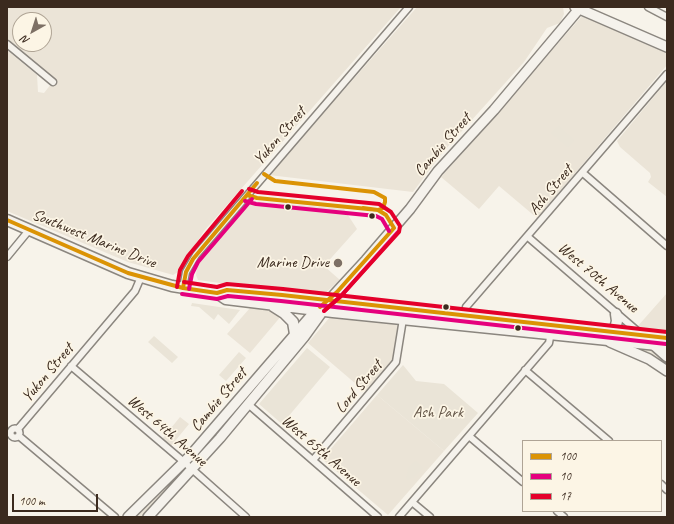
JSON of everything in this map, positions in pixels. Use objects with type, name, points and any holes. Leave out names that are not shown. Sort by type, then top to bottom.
[{"type":"main road","points":[[577,8],[667,47]]},
{"type":"main road","name":"Cambie Street","points":[[128,517],[203,443],[295,334],[320,310],[394,228],[438,172],[494,110],[577,8]]},
{"type":"main road","name":"Southwest Marine Drive","points":[[7,220],[116,267],[183,288],[217,293],[227,290],[329,300],[463,321],[551,330],[614,333],[667,338]]},
{"type":"main road","name":"Southwest Marine Drive","points":[[217,293],[226,299],[320,310],[403,319],[463,321]]},
{"type":"main road","points":[[269,304],[284,313],[293,322],[295,334]]},
{"type":"main road","name":"Cambie Street","points":[[148,517],[193,469],[304,337],[320,310]]},
{"type":"main road","points":[[614,333],[617,321],[616,314]]},
{"type":"main road","name":"Southwest Marine Drive","points":[[551,330],[603,340],[667,346]]},
{"type":"main road","name":"West 70th Avenue","points":[[643,336],[667,357]]},
{"type":"main road","points":[[603,340],[638,353],[667,371]]},
{"type":"street","name":"Yukon Street","points":[[183,288],[186,272],[196,254],[409,7]]},
{"type":"street","points":[[648,7],[667,17]]},
{"type":"street","points":[[7,44],[53,82]]},
{"type":"street","name":"Ash Street","points":[[463,321],[466,307],[528,238],[667,74]]},
{"type":"street","points":[[583,172],[667,246]]},
{"type":"street","points":[[7,257],[30,229]]},
{"type":"street","name":"West 70th Avenue","points":[[528,238],[643,336]]},
{"type":"street","name":"Yukon Street","points":[[12,433],[135,291],[141,276]]},
{"type":"street","name":"Lord Street","points":[[313,460],[396,362],[403,319]]},
{"type":"street","points":[[399,517],[549,343],[551,330]]},
{"type":"street","name":"West 64th Avenue","points":[[71,366],[193,469],[246,517]]},
{"type":"street","points":[[525,370],[608,440]]},
{"type":"street","name":"West 65th Avenue","points":[[248,404],[378,517]]},
{"type":"street","points":[[12,433],[115,517]]},
{"type":"street","points":[[469,436],[522,481]]},
{"type":"street","points":[[412,502],[430,517]]},
{"type":"shaded area","points":[[7,7],[401,7],[204,231],[178,272],[173,275],[128,262],[7,211],[7,50],[37,75],[38,92],[44,93],[55,79],[23,52],[52,52],[52,12],[12,12],[12,43],[7,39]]},
{"type":"shaded area","points":[[417,7],[563,7],[564,14],[560,23],[547,28],[524,62],[443,152],[413,192],[269,175]]},
{"type":"shaded area","points":[[582,16],[667,53],[667,65],[537,218],[499,186],[479,209],[441,177]]},
{"type":"shaded area","points":[[667,81],[667,197],[648,182],[651,177],[650,173],[620,147],[617,141]]},
{"type":"shaded area","points":[[251,201],[344,209],[357,229],[324,266],[340,280],[323,295],[286,292],[198,280],[196,275],[198,262]]},
{"type":"shaded area","points":[[667,293],[667,334],[642,331],[637,327]]},
{"type":"shaded area","points":[[250,308],[270,310],[282,315],[250,353],[227,334]]},
{"type":"shaded area","points":[[330,317],[394,324],[398,326],[393,360],[368,392],[363,390],[308,343]]},
{"type":"shaded area","points":[[377,395],[444,451],[388,515],[322,459]]},
{"type":"shaded area","points":[[180,417],[189,424],[171,446],[162,439]]},
{"type":"green space","points":[[558,126],[574,140],[568,147],[551,133]]},
{"type":"green space","points":[[192,303],[240,310],[229,324],[218,314],[214,320],[199,307],[191,306]]},
{"type":"green space","points":[[312,320],[195,462],[192,460]]},
{"type":"green space","points":[[154,336],[178,357],[172,363],[148,342]]},
{"type":"green space","points":[[307,348],[330,367],[282,424],[259,404]]},
{"type":"green space","points":[[639,349],[656,351],[667,361],[667,367]]},
{"type":"green space","points":[[239,352],[246,358],[226,381],[219,375]]},
{"type":"green space","name":"Ash Park","points":[[403,365],[416,381],[444,384],[478,413],[444,451],[377,395]]},
{"type":"green space","points":[[415,461],[423,468],[414,477],[408,480],[406,477],[408,469]]},
{"type":"green space","points":[[182,470],[185,473],[144,517],[133,517]]},
{"type":"transit line","name":"100","points":[[247,195],[257,198],[378,210],[383,208],[385,202],[385,198],[374,192],[275,181],[264,174]]},
{"type":"transit line","name":"100","points":[[183,288],[186,272],[193,259],[257,183]]},
{"type":"transit line","name":"17","points":[[249,189],[258,192],[379,204],[391,212],[400,226],[399,232],[341,296],[324,311]]},
{"type":"transit line","name":"17","points":[[177,287],[180,270],[188,256],[242,191]]},
{"type":"transit line","name":"10","points":[[189,289],[192,274],[198,262],[252,199]]},
{"type":"transit line","name":"10","points":[[245,201],[256,204],[376,216],[382,219],[389,231]]},
{"type":"transit line","name":"100","points":[[363,208],[378,210],[386,215],[394,228]]},
{"type":"transit line","name":"100","points":[[7,220],[128,273],[183,288],[217,293],[227,290],[282,295],[667,338]]},
{"type":"transit line","name":"100","points":[[320,307],[337,292],[394,228]]},
{"type":"transit line","name":"10","points":[[324,311],[341,296],[398,232]]},
{"type":"transit line","name":"17","points":[[184,282],[217,287],[227,284],[283,289],[667,332]]},
{"type":"transit line","name":"10","points":[[182,294],[217,299],[228,296],[281,301],[666,344]]},
{"type":"place","name":"Marine Drive","points":[[338,263]]}]
